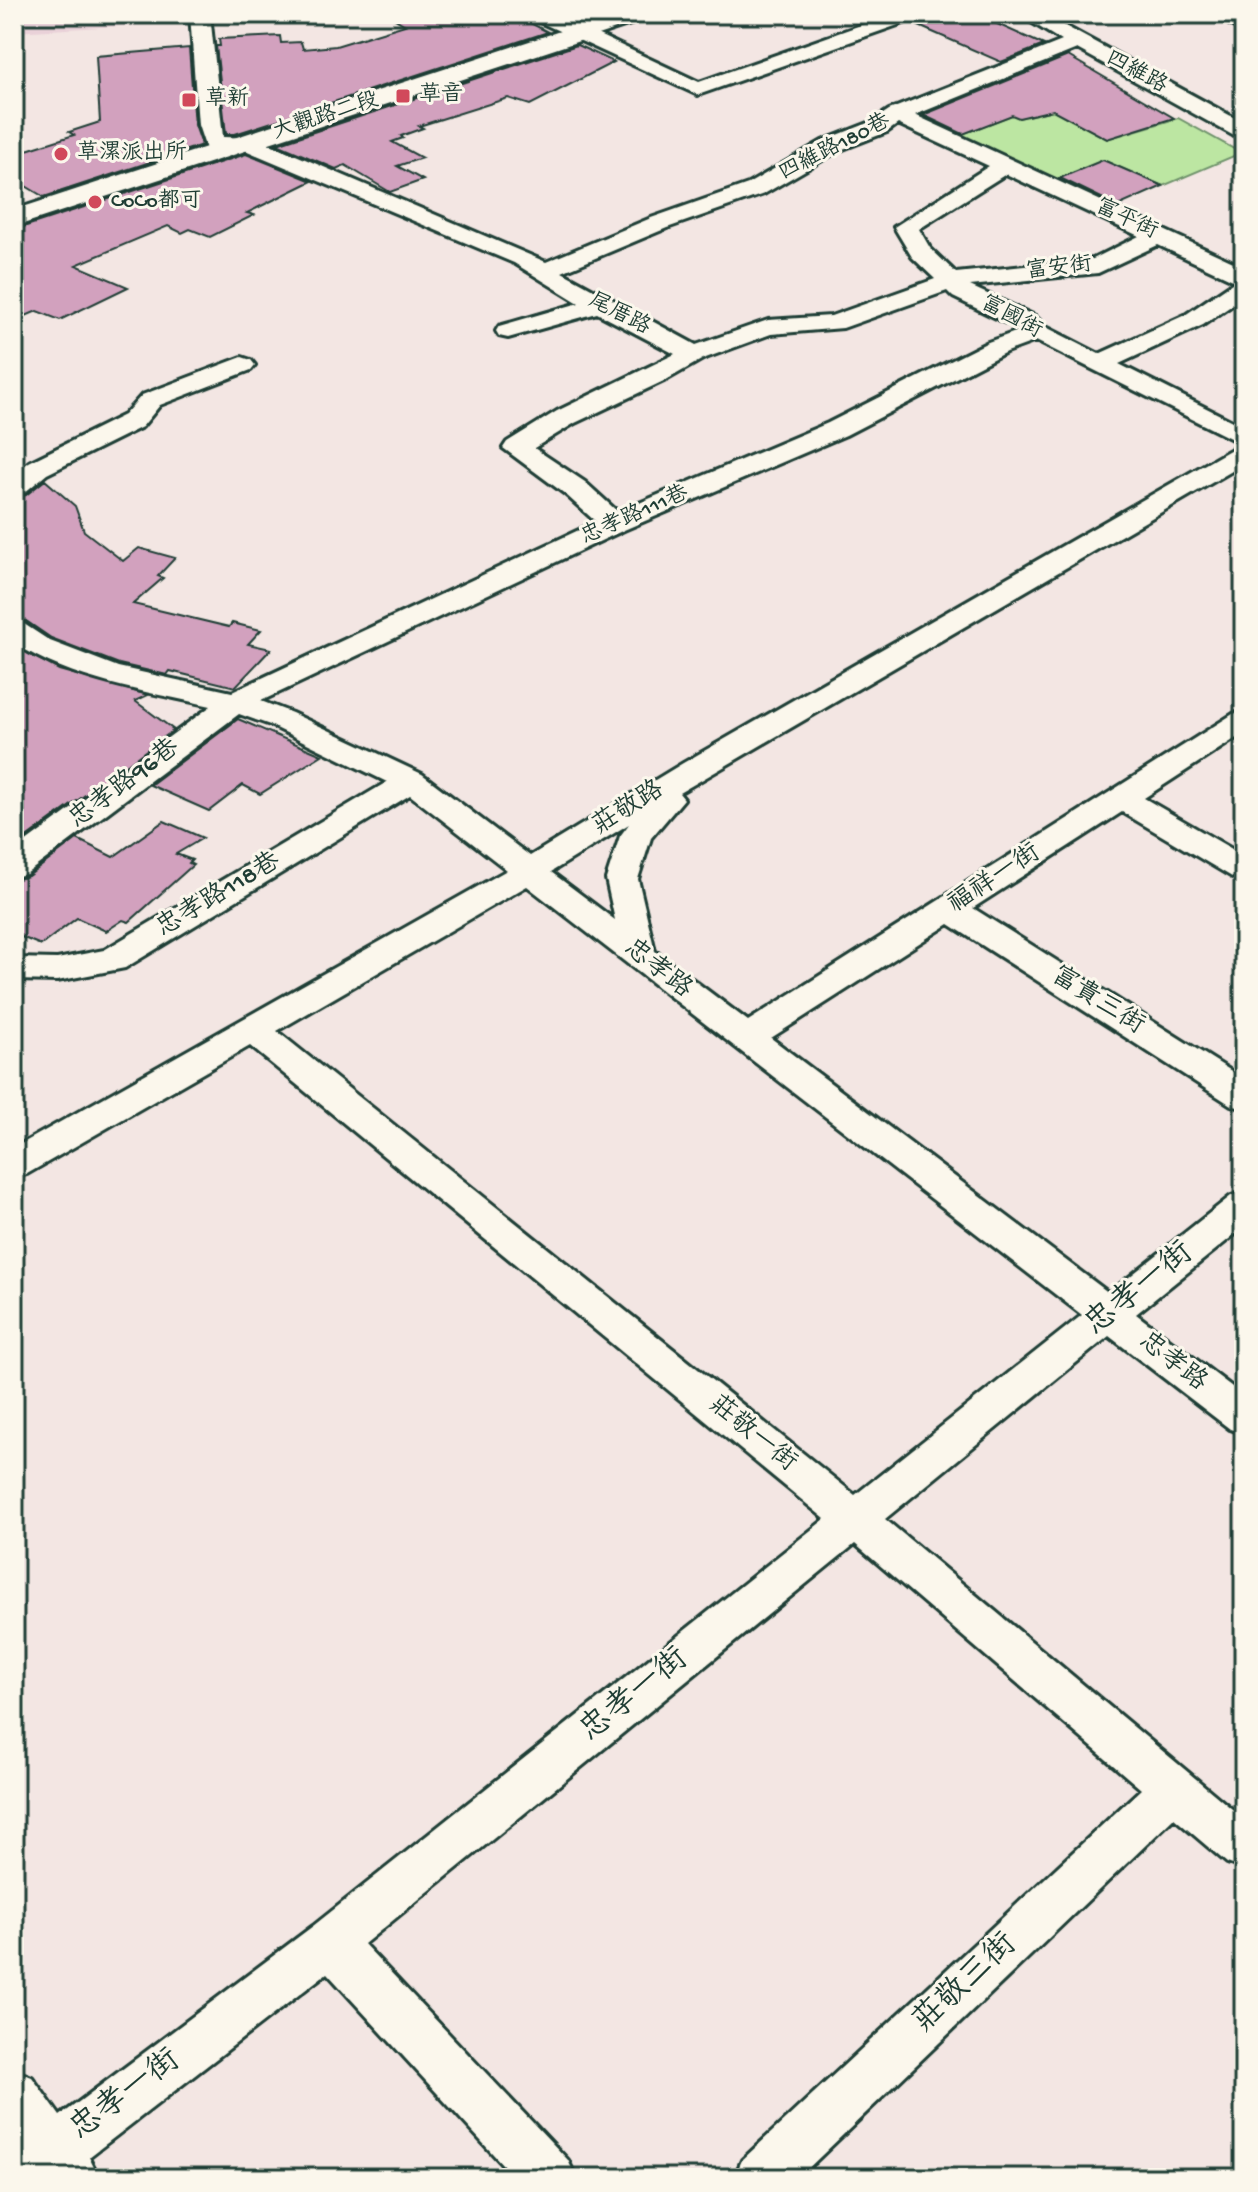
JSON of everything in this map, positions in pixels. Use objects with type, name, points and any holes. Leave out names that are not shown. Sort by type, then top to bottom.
[{"type":"main road","name":"大觀路二段","points":[[14,219],[248,143],[571,30],[601,14]]},
{"type":"main road","name":"大觀路二段","points":[[14,209],[571,30],[637,14]]},
{"type":"street","points":[[200,14],[209,125],[214,144],[248,143]]},
{"type":"street","points":[[538,14],[698,89],[911,14]]},
{"type":"street","name":"四維路","points":[[1028,14],[1244,132]]},
{"type":"street","points":[[1221,14],[1244,26]]},
{"type":"street","name":"四維路180巷","points":[[547,270],[659,223],[756,189],[830,146],[879,127],[897,115],[1078,42]]},
{"type":"street","name":"富平街","points":[[897,115],[1244,276]]},
{"type":"street","name":"尾厝路","points":[[248,143],[404,206],[547,270],[559,283],[694,354]]},
{"type":"street","name":"富國街","points":[[1007,164],[906,227],[920,252],[962,292],[1026,321],[1037,332],[1244,437]]},
{"type":"street","name":"富安街","points":[[694,354],[768,327],[834,323],[953,281],[1098,266],[1159,235]]},
{"type":"street","points":[[1100,363],[1194,320],[1244,286]]},
{"type":"street","points":[[508,331],[600,305]]},
{"type":"street","name":"忠孝路111巷","points":[[235,702],[614,524],[837,429],[997,347],[1037,332]]},
{"type":"street","name":"尾厝路","points":[[614,524],[575,488],[516,448],[566,417],[659,374],[694,354]]},
{"type":"street","points":[[14,487],[38,468],[133,421],[151,400],[242,365]]},
{"type":"street","name":"莊敬路","points":[[14,1165],[528,872],[694,770],[1244,453]]},
{"type":"street","name":"忠孝路","points":[[14,630],[40,647],[109,674],[235,702],[295,726],[411,781],[1244,1418]]},
{"type":"street","name":"忠孝路96巷","points":[[14,867],[235,702]]},
{"type":"street","name":"福祥一街","points":[[746,1038],[1244,720]]},
{"type":"street","points":[[640,957],[622,879],[636,836],[694,770]]},
{"type":"street","name":"忠孝路118巷","points":[[14,969],[57,970],[113,960],[411,781]]},
{"type":"street","points":[[1122,799],[1244,870]]},
{"type":"street","name":"富貴三街","points":[[950,909],[1244,1096]]},
{"type":"street","name":"莊敬一街","points":[[253,1030],[855,1519],[1244,1848]]},
{"type":"street","name":"忠孝一街","points":[[49,2169],[1244,1206]]},
{"type":"street","name":"莊敬三街","points":[[760,2178],[1172,1790]]},
{"type":"street","points":[[330,1942],[550,2178]]},
{"type":"street","points":[[14,2095],[49,2169]]},
{"type":"shaded area","points":[[14,14],[189,14],[190,22],[14,32]]},
{"type":"green space","points":[[1053,110],[1107,139],[1178,118],[1241,153],[1163,186],[1103,160],[1052,181],[954,137],[1012,115],[1019,118]]},
{"type":"building","points":[[387,14],[513,14],[548,32],[235,134],[226,134],[216,46],[220,46],[219,39],[280,36],[281,43],[301,42],[303,49],[336,46],[405,25]]},
{"type":"building","points":[[924,14],[975,14],[1044,45],[1001,62],[912,23]]},
{"type":"building","points":[[577,45],[614,62],[530,105],[508,98],[419,126],[423,128],[401,136],[403,138],[392,142],[422,158],[397,166],[423,180],[390,192],[345,165],[336,169],[277,144]]},
{"type":"building","points":[[189,48],[195,125],[202,145],[44,197],[14,179],[14,154],[74,135],[69,132],[100,122],[96,56]]},
{"type":"building","points":[[1068,56],[1174,118],[1107,139],[1053,110],[1019,118],[1012,115],[963,134],[923,115]]},
{"type":"building","points":[[246,154],[312,181],[247,213],[254,215],[210,237],[190,229],[182,233],[168,226],[76,265],[128,287],[60,320],[37,311],[14,321],[14,230]]},
{"type":"building","points":[[1103,160],[1163,186],[1118,206],[1060,178]]},
{"type":"building","points":[[45,480],[75,506],[84,531],[123,561],[139,548],[175,558],[158,576],[163,578],[133,604],[229,627],[232,623],[261,630],[248,644],[271,649],[235,687],[170,671],[167,675],[119,664],[51,638],[26,621],[14,618],[14,498],[26,495]]},
{"type":"building","points":[[14,646],[59,670],[148,695],[135,701],[174,730],[14,847]]},
{"type":"building","points":[[238,719],[322,755],[260,794],[243,785],[209,811],[150,785]]},
{"type":"building","points":[[164,821],[203,838],[176,854],[192,860],[189,863],[193,865],[129,922],[123,920],[106,931],[77,918],[41,945],[14,934],[14,880],[28,876],[77,839],[113,857]]},
{"type":"place","name":"草音","points":[[403,96]]},
{"type":"place","name":"草新","points":[[189,100]]},
{"type":"place","name":"草漯派出所","points":[[61,154]]},
{"type":"place","name":"CoCo都可","points":[[95,202]]}]
